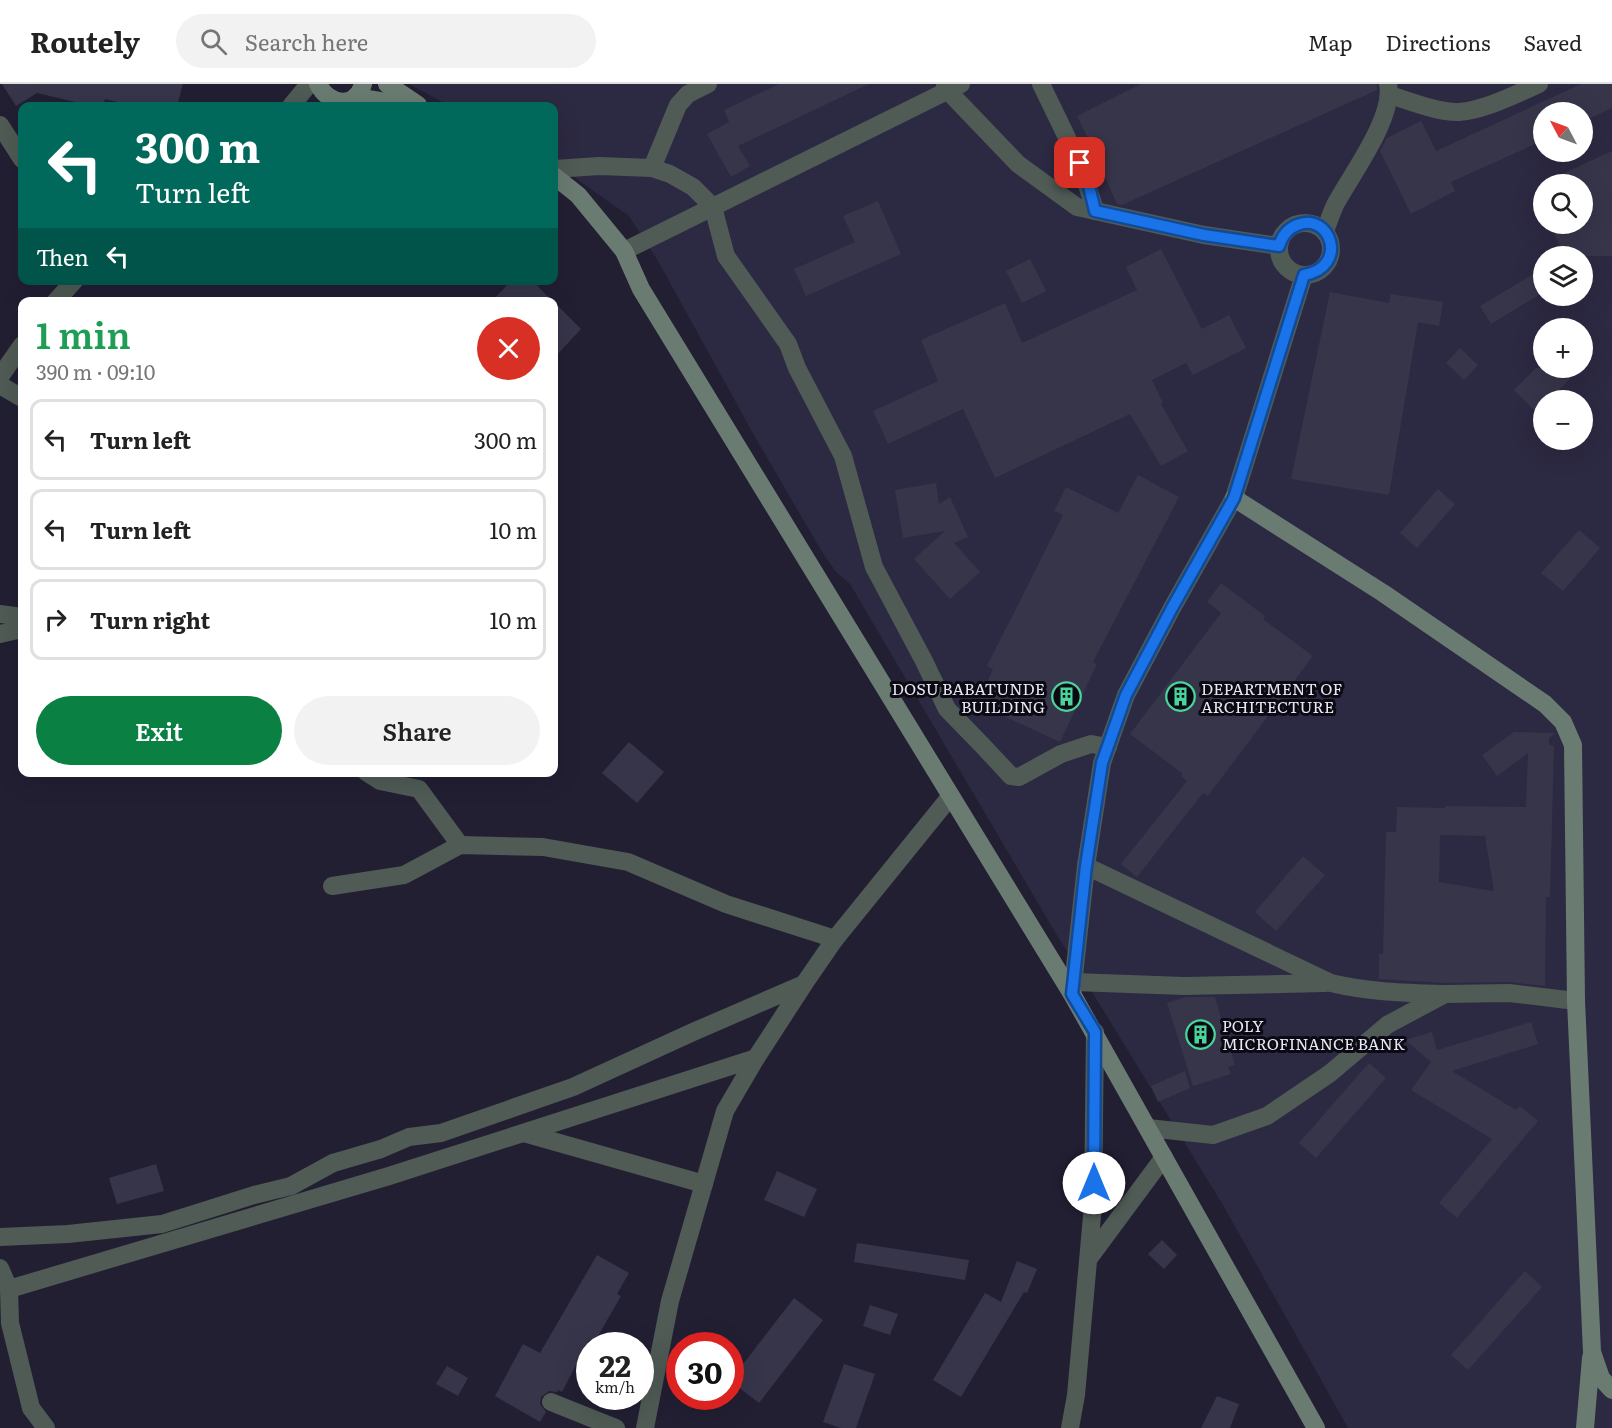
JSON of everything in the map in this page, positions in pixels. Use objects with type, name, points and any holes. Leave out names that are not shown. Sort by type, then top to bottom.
[{"type":"street","points":[[294,102],[309,84]]},
{"type":"street","points":[[318,84],[323,94],[332,101],[349,98],[380,102]]},
{"type":"street","points":[[387,84],[414,102]]},
{"type":"street","points":[[652,168],[678,105],[688,94],[708,84]]},
{"type":"street","points":[[1041,84],[1080,163],[1088,182],[1095,211]]},
{"type":"street","points":[[1325,231],[1335,207],[1380,127],[1389,89],[1423,105],[1459,112],[1501,101],[1539,84]]},
{"type":"street","points":[[624,252],[952,86],[1018,164],[1077,207],[1204,235],[1279,246]]},
{"type":"street","points":[[0,125],[18,153]]},
{"type":"street","points":[[558,169],[599,166],[652,168],[670,174],[693,187],[713,207],[726,256],[788,344],[797,368],[843,456],[874,567],[947,709],[1011,776],[1019,777],[1061,754],[1090,744],[1108,747]]},
{"type":"street","points":[[558,179],[578,195],[624,252],[641,289],[950,797],[1073,988],[1164,1157],[1316,1428]]},
{"type":"street","points":[[1301,223],[1318,226],[1325,231],[1329,239],[1331,256],[1321,270],[1304,275],[1288,269],[1280,255],[1279,246],[1286,231],[1301,223]]},
{"type":"street","points":[[1073,988],[1086,866],[1102,763],[1126,695],[1234,498],[1304,275]]},
{"type":"street","points":[[60,297],[70,285]]},
{"type":"street","points":[[0,377],[18,351]]},
{"type":"street","points":[[0,385],[18,396]]},
{"type":"street","points":[[1234,498],[1383,592],[1545,704],[1563,722],[1573,745],[1576,1001],[1592,1352],[1585,1428]]},
{"type":"street","points":[[0,614],[18,616]]},
{"type":"street","points":[[0,634],[18,630]]},
{"type":"street","points":[[374,777],[380,781],[419,789],[460,845]]},
{"type":"street","points":[[645,1428],[670,1301],[725,1111],[756,1058],[836,939],[950,797]]},
{"type":"street","points":[[332,886],[404,875],[460,845],[543,847],[628,862],[726,904],[836,939]]},
{"type":"street","points":[[1086,866],[1331,983],[1359,990],[1384,992],[1509,993],[1576,1001]]},
{"type":"street","points":[[1073,988],[1331,983]]},
{"type":"street","points":[[0,1237],[68,1234],[162,1224],[254,1195],[291,1186],[333,1163],[381,1149],[409,1137],[441,1133],[573,1088],[693,1032],[804,984]]},
{"type":"street","points":[[1148,1128],[1213,1134],[1267,1116],[1329,1074],[1387,1025],[1445,994]]},
{"type":"street","points":[[1070,1428],[1076,1395],[1094,1204],[1095,1032]]},
{"type":"street","points":[[9,1289],[389,1176],[756,1058]]},
{"type":"street","points":[[524,1133],[704,1184]]},
{"type":"street","points":[[1089,1259],[1164,1157]]},
{"type":"street","points":[[0,1268],[9,1289],[10,1323],[31,1408],[46,1428]]},
{"type":"street","points":[[1592,1352],[1601,1378],[1612,1390]]},
{"type":"street","points":[[551,1402],[616,1428]]},
{"type":"shaded area","points":[[409,84],[1612,84],[1612,1428],[1348,1428],[1223,1205],[1052,927],[850,584],[836,572],[822,552],[755,437],[658,261],[629,216],[558,166],[558,102],[443,102]]},
{"type":"building","points":[[2,84],[183,84],[178,102],[117,102],[105,99],[104,102],[75,102],[37,93],[22,102],[18,102],[16,106]]},
{"type":"building","points":[[779,84],[869,84],[738,146],[750,166],[731,177],[707,134],[729,122],[724,110]]},
{"type":"building","points":[[1141,84],[1377,84],[1377,90],[1122,205],[1117,204],[1077,116]]},
{"type":"building","points":[[1581,84],[1612,84],[1612,108],[1593,117],[1593,102],[1542,102]]},
{"type":"building","points":[[1533,106],[1533,145],[1451,182],[1455,191],[1411,214],[1380,151],[1387,138],[1421,121],[1436,151]]},
{"type":"building","points":[[1612,151],[1612,256],[1593,256],[1593,246],[1560,246],[1554,234],[1593,234],[1593,174],[1562,174],[1593,162],[1593,160]]},
{"type":"building","points":[[878,201],[901,254],[806,296],[794,269],[855,242],[843,216]]},
{"type":"building","points":[[1161,249],[1202,329],[1229,315],[1246,348],[1193,375],[1186,363],[1152,380],[1163,403],[1161,404],[1188,451],[1161,466],[1130,414],[995,478],[963,409],[888,444],[873,411],[938,381],[921,340],[1005,303],[1022,343],[1137,290],[1126,267]]},
{"type":"building","points":[[1030,259],[1046,291],[1022,303],[1006,271]]},
{"type":"building","points":[[1533,274],[1533,299],[1491,324],[1480,306]]},
{"type":"building","points":[[507,285],[537,285],[548,297],[496,297]]},
{"type":"building","points":[[1330,292],[1389,303],[1391,294],[1443,302],[1439,326],[1418,322],[1389,495],[1291,479]]},
{"type":"building","points":[[558,306],[581,329],[558,354]]},
{"type":"building","points":[[1460,348],[1478,365],[1464,380],[1446,363]]},
{"type":"building","points":[[1533,371],[1533,378],[1571,378],[1559,390],[1533,390],[1533,409],[1514,390]]},
{"type":"building","points":[[1138,475],[1179,497],[1093,662],[1097,664],[1060,742],[977,704],[993,669],[987,666],[1063,515],[1054,511],[1066,487],[1118,513]]},
{"type":"building","points":[[936,483],[939,504],[950,497],[968,537],[954,543],[980,572],[950,599],[914,559],[945,531],[903,538],[895,490]]},
{"type":"building","points":[[1438,489],[1455,504],[1417,548],[1400,533]]},
{"type":"building","points":[[1579,530],[1600,548],[1563,591],[1541,573]]},
{"type":"building","name":"DEPARTMENT OF ARCHITECTURE","points":[[1221,583],[1265,616],[1263,619],[1313,656],[1208,796],[1203,793],[1137,877],[1121,864],[1187,781],[1181,776],[1183,774],[1130,734],[1221,613],[1207,602]]},
{"type":"building","points":[[1514,732],[1556,733],[1549,738],[1549,745],[1554,746],[1550,897],[1546,897],[1545,986],[1509,982],[1444,983],[1379,979],[1379,954],[1383,954],[1386,832],[1396,832],[1397,807],[1526,807],[1528,753],[1497,776],[1482,755]],"holes":[[[1440,835],[1485,836],[1494,891],[1439,882]]]},
{"type":"building","points":[[629,742],[664,772],[637,803],[602,773]]},
{"type":"building","points":[[1303,856],[1325,875],[1276,931],[1255,912]]},
{"type":"building","name":"POLY MICROFINANCE BANK","points":[[1185,997],[1215,997],[1235,1065],[1228,1067],[1231,1074],[1193,1086],[1167,1003]]},
{"type":"building","points":[[1531,1022],[1538,1044],[1452,1071],[1516,1110],[1520,1106],[1538,1121],[1457,1218],[1439,1203],[1492,1139],[1411,1090],[1431,1062],[1405,1040],[1432,1032],[1437,1050]]},
{"type":"building","points":[[1369,1063],[1386,1078],[1316,1158],[1299,1143]]},
{"type":"building","points":[[1185,1071],[1190,1088],[1158,1102],[1151,1086]]},
{"type":"building","points":[[156,1164],[164,1191],[117,1204],[109,1178]]},
{"type":"building","points":[[777,1171],[817,1189],[804,1217],[764,1200]]},
{"type":"building","points":[[1162,1240],[1177,1255],[1164,1269],[1148,1254]]},
{"type":"building","points":[[857,1243],[969,1260],[965,1280],[854,1262]]},
{"type":"building","points":[[597,1255],[629,1273],[617,1294],[621,1296],[600,1332],[576,1332],[576,1365],[562,1392],[549,1391],[541,1397],[540,1404],[546,1412],[540,1422],[495,1396],[523,1344],[540,1353]]},
{"type":"building","points":[[1017,1261],[1037,1269],[1027,1293],[1024,1292],[961,1397],[933,1380],[985,1293],[1001,1302]]},
{"type":"building","points":[[1525,1271],[1542,1287],[1468,1370],[1451,1355]]},
{"type":"building","points":[[794,1298],[823,1320],[759,1403],[744,1392],[744,1363]]},
{"type":"building","points":[[870,1305],[898,1314],[890,1335],[863,1326]]},
{"type":"building","points":[[844,1364],[875,1374],[856,1428],[841,1428],[823,1422]]},
{"type":"building","points":[[447,1366],[468,1378],[458,1396],[436,1384]]},
{"type":"building","points":[[1217,1396],[1239,1404],[1230,1428],[1201,1428]]},
{"type":"place","name":"DOSU BABATUNDE BUILDING","points":[[1066,697]]},
{"type":"place","name":"DEPARTMENT OF ARCHITECTURE","points":[[1180,697]]},
{"type":"place","name":"POLY MICROFINANCE BANK","points":[[1201,1034]]},
{"type":"route","points":[[1080,163],[1088,182],[1095,211],[1204,235],[1279,246],[1286,231],[1301,223],[1310,223],[1325,231],[1331,247],[1331,256],[1327,264],[1321,270],[1304,275],[1234,498],[1126,695],[1102,763],[1086,866],[1072,994],[1095,1032],[1094,1183]]}]
